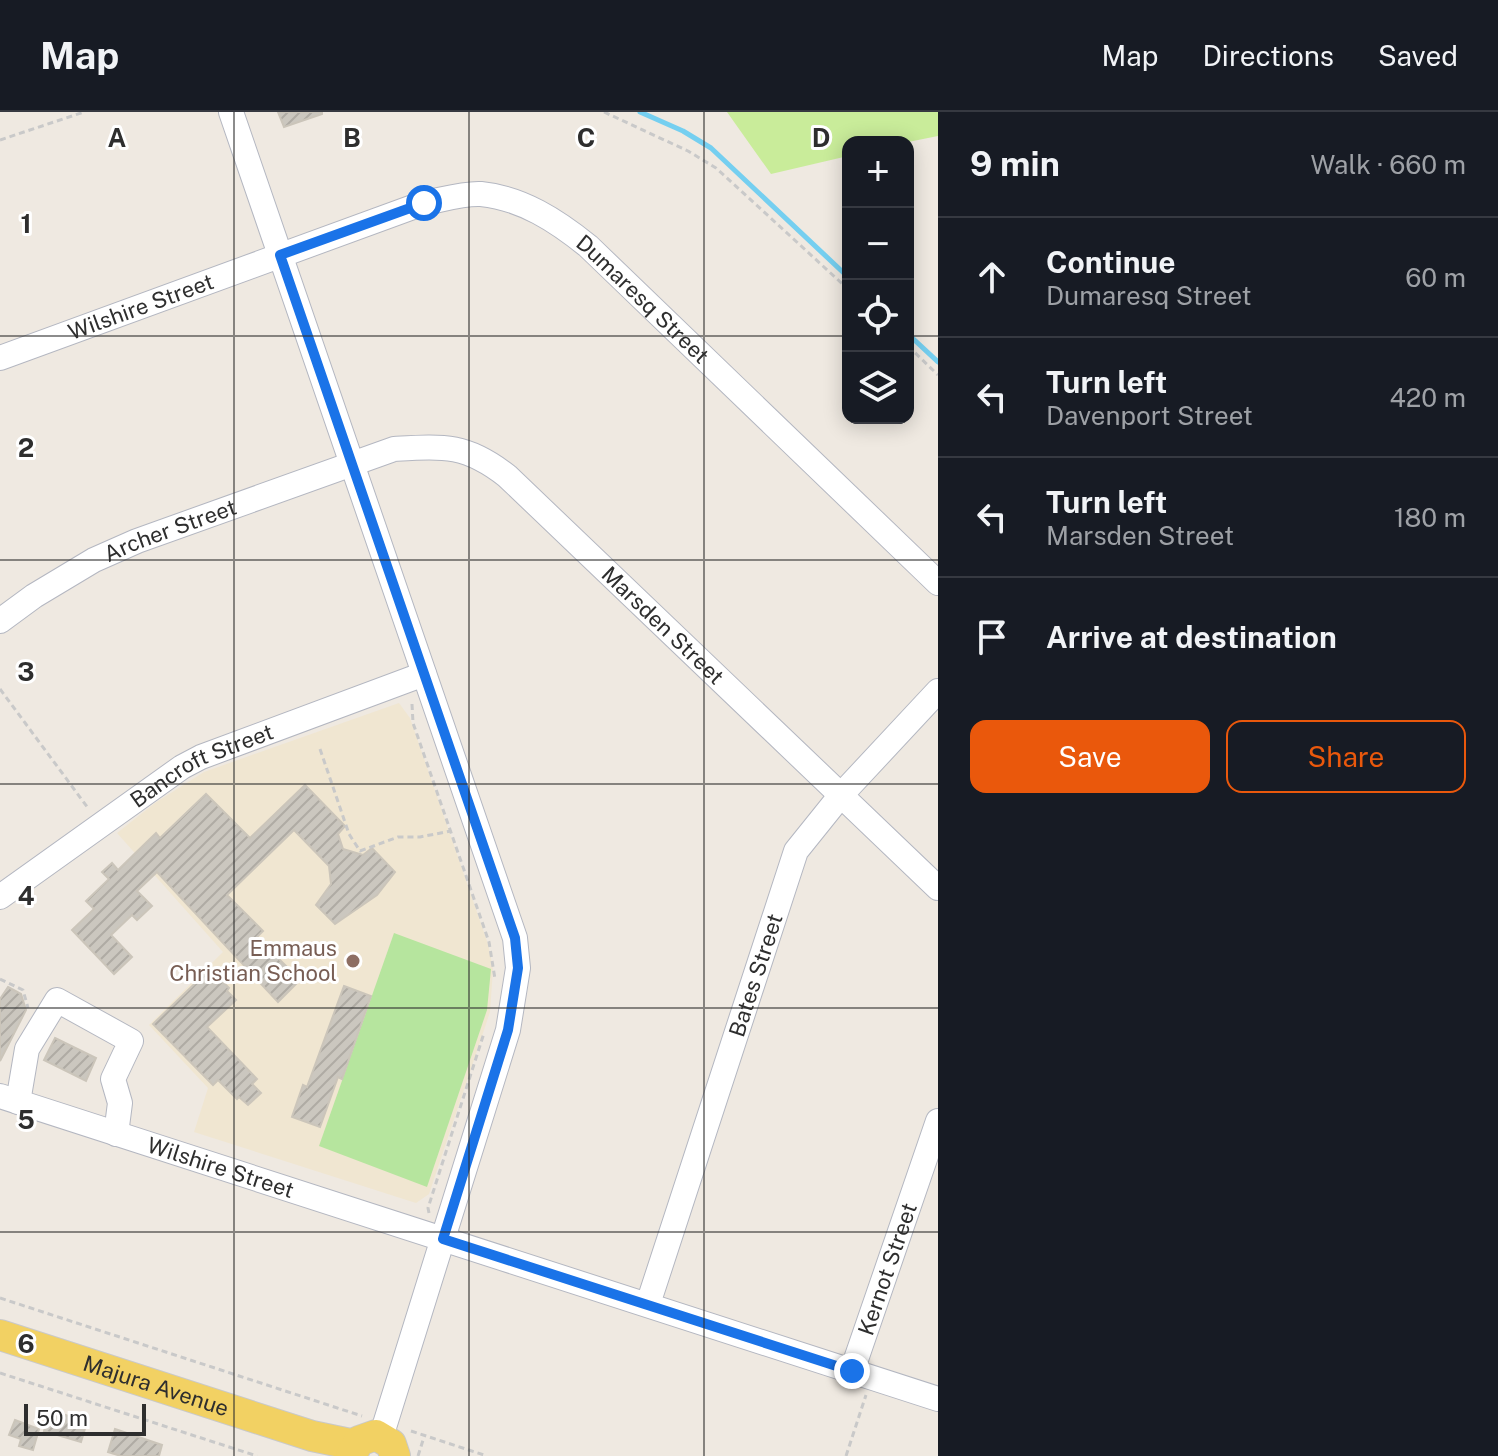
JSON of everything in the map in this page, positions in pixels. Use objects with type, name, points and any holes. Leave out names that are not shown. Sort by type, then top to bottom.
[{"type":"main road","name":"Majura Avenue","points":[[0,1335],[364,1450]]},
{"type":"street","points":[[231,112],[515,938],[518,968],[508,1030],[443,1239],[364,1450]]},
{"type":"street","name":"Dumaresq Street","points":[[280,255],[424,203],[479,194],[520,203],[554,219],[588,246],[938,583]]},
{"type":"street","name":"Wilshire Street","points":[[0,358],[280,255]]},
{"type":"street","name":"Marsden Street","points":[[352,464],[394,449],[437,447],[457,449],[492,464],[519,486],[938,888]]},
{"type":"street","name":"Archer Street","points":[[0,621],[34,596],[94,560],[137,541],[352,464]]},
{"type":"street","name":"Bancroft Street","points":[[0,897],[182,767],[201,757],[424,674]]},
{"type":"street","name":"Bates Street","points":[[648,1304],[796,851],[841,795],[938,691]]},
{"type":"street","points":[[9,1099],[27,1049],[57,1000],[131,1041],[113,1079],[120,1103],[116,1134]]},
{"type":"street","name":"Wilshire Street","points":[[9,1099],[443,1239]]},
{"type":"street","name":"Kernot Street","points":[[862,1374],[938,1121]]},
{"type":"street","points":[[443,1239],[938,1399]]},
{"type":"path","points":[[0,140],[84,112]]},
{"type":"path","points":[[604,112],[688,151],[716,168],[842,284]]},
{"type":"path","points":[[914,352],[938,375]]},
{"type":"path","points":[[0,689],[93,816]]},
{"type":"path","points":[[412,702],[413,723],[489,942]]},
{"type":"path","points":[[320,749],[349,834],[360,851],[398,837],[420,837],[451,831]]},
{"type":"path","points":[[0,979],[23,990],[31,1016]]},
{"type":"path","points":[[0,1298],[352,1412]]},
{"type":"path","points":[[0,1373],[257,1456]]},
{"type":"path","points":[[846,1456],[862,1374]]},
{"type":"path","points":[[418,1456],[425,1436],[487,1456]]},
{"type":"shaded area","name":"Emmaus Christian School","points":[[399,703],[410,718],[488,944],[493,969],[490,1012],[429,1194],[416,1203],[194,1132],[208,1088],[149,1025],[223,952],[117,833],[155,803],[204,772]]},
{"type":"green space","points":[[727,112],[938,112],[938,136],[914,141],[914,136],[842,136],[842,157],[771,174]]},
{"type":"green space","points":[[394,933],[491,969],[487,1010],[427,1187],[319,1146]]},
{"type":"building","points":[[278,112],[322,112],[322,114],[284,127]]},
{"type":"building","points":[[305,785],[345,826],[338,834],[343,849],[363,855],[372,848],[395,872],[377,895],[335,924],[316,905],[331,884],[329,866],[294,830],[227,895],[263,931],[257,937],[300,980],[278,1002],[157,872],[137,891],[152,906],[137,920],[132,915],[111,935],[132,957],[114,974],[72,930],[94,909],[86,901],[109,879],[102,872],[112,863],[118,870],[156,833],[160,838],[206,794],[250,838]]},
{"type":"building","points":[[210,969],[236,1000],[207,1027],[257,1079],[252,1084],[261,1093],[248,1105],[239,1097],[237,1099],[218,1080],[213,1085],[153,1024]]},
{"type":"building","points":[[344,986],[371,996],[342,1079],[338,1077],[320,1127],[292,1117],[303,1085],[307,1087]]},
{"type":"building","points":[[8,987],[21,994],[26,1010],[0,1061],[0,999]]},
{"type":"building","points":[[55,1038],[96,1058],[86,1081],[44,1060]]},
{"type":"building","points":[[50,1410],[87,1422],[81,1442],[44,1431]]},
{"type":"building","points":[[15,1420],[39,1429],[33,1450],[19,1446],[21,1439],[9,1435]]},
{"type":"building","points":[[115,1429],[162,1445],[159,1456],[121,1456],[108,1452]]},
{"type":"waterway","points":[[640,112],[683,131],[711,148],[842,271]]},
{"type":"waterway","points":[[914,340],[938,362]]},
{"type":"place","name":"Emmaus Christian School","points":[[353,961]]},
{"type":"route","points":[[424,203],[280,255],[515,938],[518,968],[515,1001],[443,1239],[852,1371]]}]
